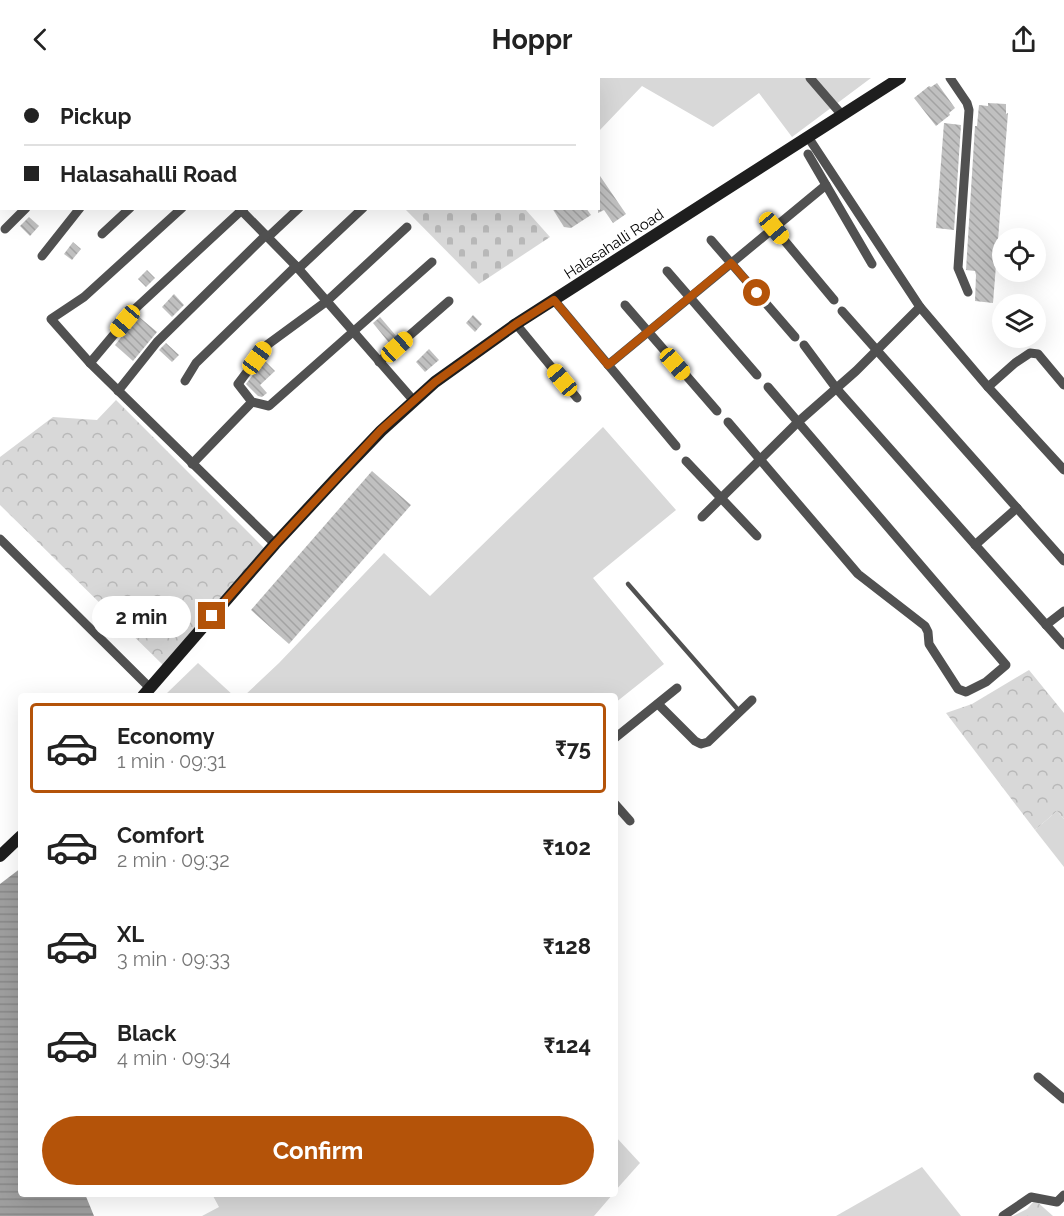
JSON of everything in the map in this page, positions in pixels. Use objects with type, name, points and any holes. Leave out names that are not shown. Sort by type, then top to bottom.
[{"type":"main road","name":"Halasahalli Road","points":[[146,692],[275,544],[381,430],[435,382],[516,324],[900,78]]},
{"type":"main road","points":[[0,856],[18,839]]},
{"type":"street","points":[[810,78],[842,115]]},
{"type":"street","points":[[950,78],[969,110],[958,268],[968,292]]},
{"type":"street","points":[[808,137],[920,307],[988,387],[1064,470]]},
{"type":"street","points":[[808,154],[872,264]]},
{"type":"street","points":[[608,365],[826,185]]},
{"type":"street","points":[[5,229],[24,210]]},
{"type":"street","points":[[42,256],[78,210]]},
{"type":"street","points":[[102,234],[128,210]]},
{"type":"street","points":[[180,210],[84,297],[51,319],[118,392],[275,544]]},
{"type":"street","points":[[90,363],[137,307],[241,210]]},
{"type":"street","points":[[243,210],[327,301],[414,401]]},
{"type":"street","points":[[118,392],[157,342],[297,210]]},
{"type":"street","points":[[185,381],[196,363],[361,210]]},
{"type":"street","points":[[407,227],[327,301],[267,345],[238,384],[252,402],[269,406],[432,262]]},
{"type":"street","points":[[774,228],[834,300]]},
{"type":"street","points":[[711,240],[795,337]]},
{"type":"street","points":[[667,271],[757,375]]},
{"type":"street","points":[[554,300],[676,446]]},
{"type":"street","points":[[379,363],[449,301]]},
{"type":"street","points":[[625,305],[717,411]]},
{"type":"street","points":[[702,517],[798,422],[877,351],[920,307]]},
{"type":"street","points":[[842,310],[1064,561]]},
{"type":"street","points":[[516,324],[577,398]]},
{"type":"street","points":[[804,345],[836,388],[1064,645]]},
{"type":"street","points":[[988,387],[1030,353],[1038,354],[1064,385]]},
{"type":"street","points":[[728,422],[858,574],[925,626],[929,644],[958,689],[966,692],[986,682],[1006,665],[768,387]]},
{"type":"street","points":[[192,464],[252,402]]},
{"type":"street","points":[[686,461],[757,536]]},
{"type":"street","points":[[975,545],[1017,508]]},
{"type":"street","points":[[0,539],[146,692]]},
{"type":"street","points":[[1046,625],[1064,611]]},
{"type":"street","points":[[618,736],[676,688]]},
{"type":"street","points":[[658,705],[694,741],[701,744],[708,742],[752,700]]},
{"type":"street","points":[[618,807],[630,821]]},
{"type":"street","points":[[1038,1077],[1064,1100]]},
{"type":"street","points":[[1003,1216],[1031,1197],[1057,1202],[1064,1195]]},
{"type":"lane","points":[[628,584],[740,712]]},
{"type":"green space","points":[[600,78],[871,78],[792,137],[759,93],[713,127],[642,86],[600,130]]},
{"type":"green space","points":[[406,210],[526,210],[550,237],[479,284]]},
{"type":"green space","points":[[116,400],[266,550],[163,665],[0,505],[0,457],[53,417],[97,420]]},
{"type":"green space","points":[[603,427],[676,510],[593,578],[664,664],[618,701],[618,693],[247,693],[384,553],[430,596]]},
{"type":"green space","points":[[198,663],[231,693],[167,693]]},
{"type":"green space","points":[[1029,670],[1064,713],[1064,819],[1057,811],[1035,830],[946,713],[972,704]]},
{"type":"green space","points":[[1057,811],[1064,819],[1064,867],[1035,830]]},
{"type":"green space","points":[[618,1139],[640,1163],[618,1188]]},
{"type":"green space","points":[[922,1167],[961,1216],[836,1216]]},
{"type":"green space","points":[[214,1197],[610,1197],[594,1216],[202,1216],[219,1207]]},
{"type":"green space","points":[[1035,1200],[1053,1216],[1013,1216],[1027,1209]]},
{"type":"shaded area","points":[[18,870],[18,1197],[86,1197],[94,1216],[0,1216],[0,884]]},
{"type":"building","points":[[937,83],[955,108],[936,126],[914,98],[929,86]]},
{"type":"building","points":[[988,103],[1006,104],[1006,114],[1008,113],[999,228],[992,228],[992,282],[995,282],[992,303],[975,301],[975,271],[966,270],[975,126],[977,126],[979,105],[988,106]]},
{"type":"building","points":[[944,123],[961,125],[954,230],[936,228]]},
{"type":"building","points":[[600,176],[626,214],[613,223],[604,210],[598,213],[600,210]]},
{"type":"building","points":[[553,210],[587,210],[591,215],[571,228],[564,227]]},
{"type":"building","points":[[29,217],[39,226],[30,236],[20,226]]},
{"type":"building","points":[[73,242],[81,249],[72,260],[64,254]]},
{"type":"building","points":[[147,270],[155,278],[146,287],[138,279]]},
{"type":"building","points":[[174,294],[184,305],[172,317],[162,307]]},
{"type":"building","points":[[473,315],[482,324],[475,332],[466,323]]},
{"type":"building","points":[[138,316],[157,332],[133,361],[115,345]]},
{"type":"building","points":[[380,317],[397,337],[390,344],[373,323]]},
{"type":"building","points":[[166,343],[179,355],[172,362],[159,350]]},
{"type":"building","points":[[429,349],[439,360],[425,372],[416,362]]},
{"type":"building","points":[[264,360],[275,371],[260,385],[267,393],[262,397],[246,384]]},
{"type":"building","points":[[372,471],[411,505],[289,644],[251,610]]},
{"type":"route","points":[[212,616],[381,430],[435,382],[554,300],[608,365],[731,263],[757,293]]}]
